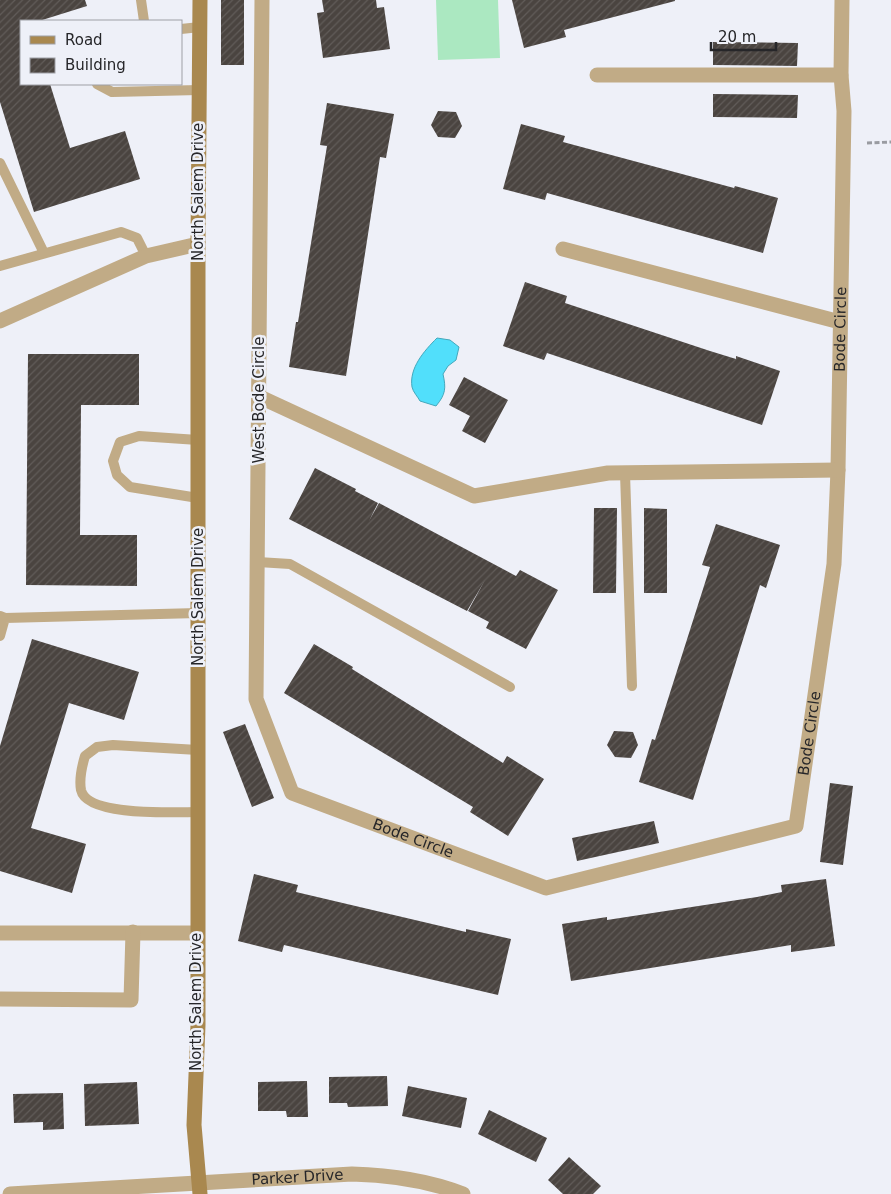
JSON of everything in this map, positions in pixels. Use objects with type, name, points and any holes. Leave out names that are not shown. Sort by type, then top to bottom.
[{"type":"street","name":"North Salem Drive","points":[[199,1189],[194,1125],[198,1025],[198,244],[200,0]]},
{"type":"street","name":"West Bode Circle","points":[[262,0],[256,699],[292,793]]},
{"type":"street","name":"Bode Circle","points":[[292,793],[546,888],[796,826],[834,564],[838,470],[844,111],[841,75],[842,0]]},
{"type":"street","points":[[597,75],[841,75]]},
{"type":"street","points":[[0,321],[146,256],[198,244]]},
{"type":"street","points":[[563,249],[840,322]]},
{"type":"street","points":[[260,397],[474,496],[608,474],[838,470]]},
{"type":"street","points":[[0,1000],[131,1000],[133,932]]},
{"type":"street","points":[[0,933],[197,933]]},
{"type":"street","name":"Parker Drive","points":[[10,1194],[199,1189],[352,1174],[384,1175],[438,1185],[462,1194]]},
{"type":"lane","points":[[141,0],[144,20]]},
{"type":"lane","points":[[182,29],[200,27]]},
{"type":"lane","points":[[99,85],[112,92],[199,90]]},
{"type":"lane","points":[[0,163],[44,253]]},
{"type":"lane","points":[[0,266],[121,232],[137,238],[146,256]]},
{"type":"lane","points":[[198,440],[139,436],[120,442],[113,461],[117,475],[130,487],[198,498]]},
{"type":"lane","points":[[626,473],[632,686]]},
{"type":"lane","points":[[258,562],[290,564],[510,687]]},
{"type":"lane","points":[[0,636],[2,617],[198,613]]},
{"type":"lane","points":[[197,812],[114,810],[88,801],[81,791],[81,773],[85,756],[97,747],[113,745],[198,750]]},
{"type":"path","points":[[867,143],[891,142]]},
{"type":"green space","points":[[436,0],[498,0],[500,58],[438,60]]},
{"type":"water","points":[[437,338],[450,340],[459,347],[456,360],[448,366],[443,374],[444,391],[442,398],[436,406],[420,401],[413,389],[412,380],[418,360]]},
{"type":"building","points":[[0,0],[85,0],[87,6],[42,20],[20,20],[20,85],[50,85],[70,148],[125,131],[140,179],[34,212],[0,102]]},
{"type":"building","points":[[221,0],[244,0],[244,65],[221,65]]},
{"type":"building","points":[[322,0],[376,0],[377,8],[384,7],[390,49],[323,58],[317,13],[324,12]]},
{"type":"building","points":[[512,0],[675,1],[564,30],[566,37],[524,48]]},
{"type":"building","points":[[713,42],[798,43],[797,66],[713,65]]},
{"type":"building","points":[[713,94],[798,95],[797,118],[713,117]]},
{"type":"building","points":[[327,103],[394,114],[386,158],[380,157],[346,376],[289,367],[327,146],[320,145]]},
{"type":"building","points":[[438,111],[456,112],[462,126],[455,138],[438,137],[431,125]]},
{"type":"building","points":[[521,124],[565,136],[563,142],[778,198],[763,253],[547,193],[545,200],[503,189]]},
{"type":"building","points":[[525,282],[567,296],[565,303],[710,351],[736,359],[736,356],[780,371],[762,425],[547,353],[544,360],[503,346]]},
{"type":"building","points":[[28,354],[139,354],[139,405],[81,405],[80,535],[137,535],[137,586],[26,585]]},
{"type":"building","points":[[464,377],[508,400],[485,443],[462,431],[470,416],[449,405]]},
{"type":"building","points":[[315,468],[356,489],[355,491],[378,503],[369,521],[379,503],[516,576],[520,570],[558,590],[526,649],[486,628],[489,622],[468,611],[485,580],[467,611],[289,519]]},
{"type":"building","points":[[594,508],[617,508],[616,593],[593,593]]},
{"type":"building","points":[[644,508],[667,509],[667,593],[644,593]]},
{"type":"building","points":[[716,524],[780,545],[766,588],[760,585],[693,800],[639,782],[652,739],[655,740],[710,567],[702,565]]},
{"type":"building","points":[[32,639],[139,672],[124,720],[69,703],[31,828],[86,844],[72,893],[0,871],[0,746]]},
{"type":"building","points":[[314,644],[503,763],[507,756],[544,779],[508,836],[470,812],[473,807],[284,693]]},
{"type":"building","points":[[245,724],[274,798],[252,807],[223,732]]},
{"type":"building","points":[[614,731],[633,732],[638,745],[631,758],[615,757],[607,745]]},
{"type":"building","points":[[830,783],[853,786],[843,865],[820,862]]},
{"type":"building","points":[[654,821],[659,843],[577,861],[572,838]]},
{"type":"building","points":[[254,874],[298,885],[296,892],[466,932],[466,929],[511,939],[498,995],[284,945],[282,952],[238,941]]},
{"type":"building","points":[[826,879],[835,946],[791,952],[791,945],[571,981],[562,924],[607,917],[607,920],[757,897],[782,892],[781,885]]},
{"type":"building","points":[[387,1076],[388,1106],[348,1107],[347,1103],[329,1103],[329,1077]]},
{"type":"building","points":[[307,1081],[308,1117],[287,1117],[286,1111],[258,1111],[258,1082]]},
{"type":"building","points":[[137,1082],[139,1124],[85,1126],[84,1084]]},
{"type":"building","points":[[408,1086],[467,1098],[461,1128],[402,1116]]},
{"type":"building","points":[[63,1093],[64,1129],[43,1130],[43,1122],[14,1123],[13,1094]]},
{"type":"building","points":[[489,1110],[547,1138],[536,1162],[478,1134]]},
{"type":"building","points":[[569,1157],[601,1186],[593,1194],[563,1194],[548,1180]]}]
